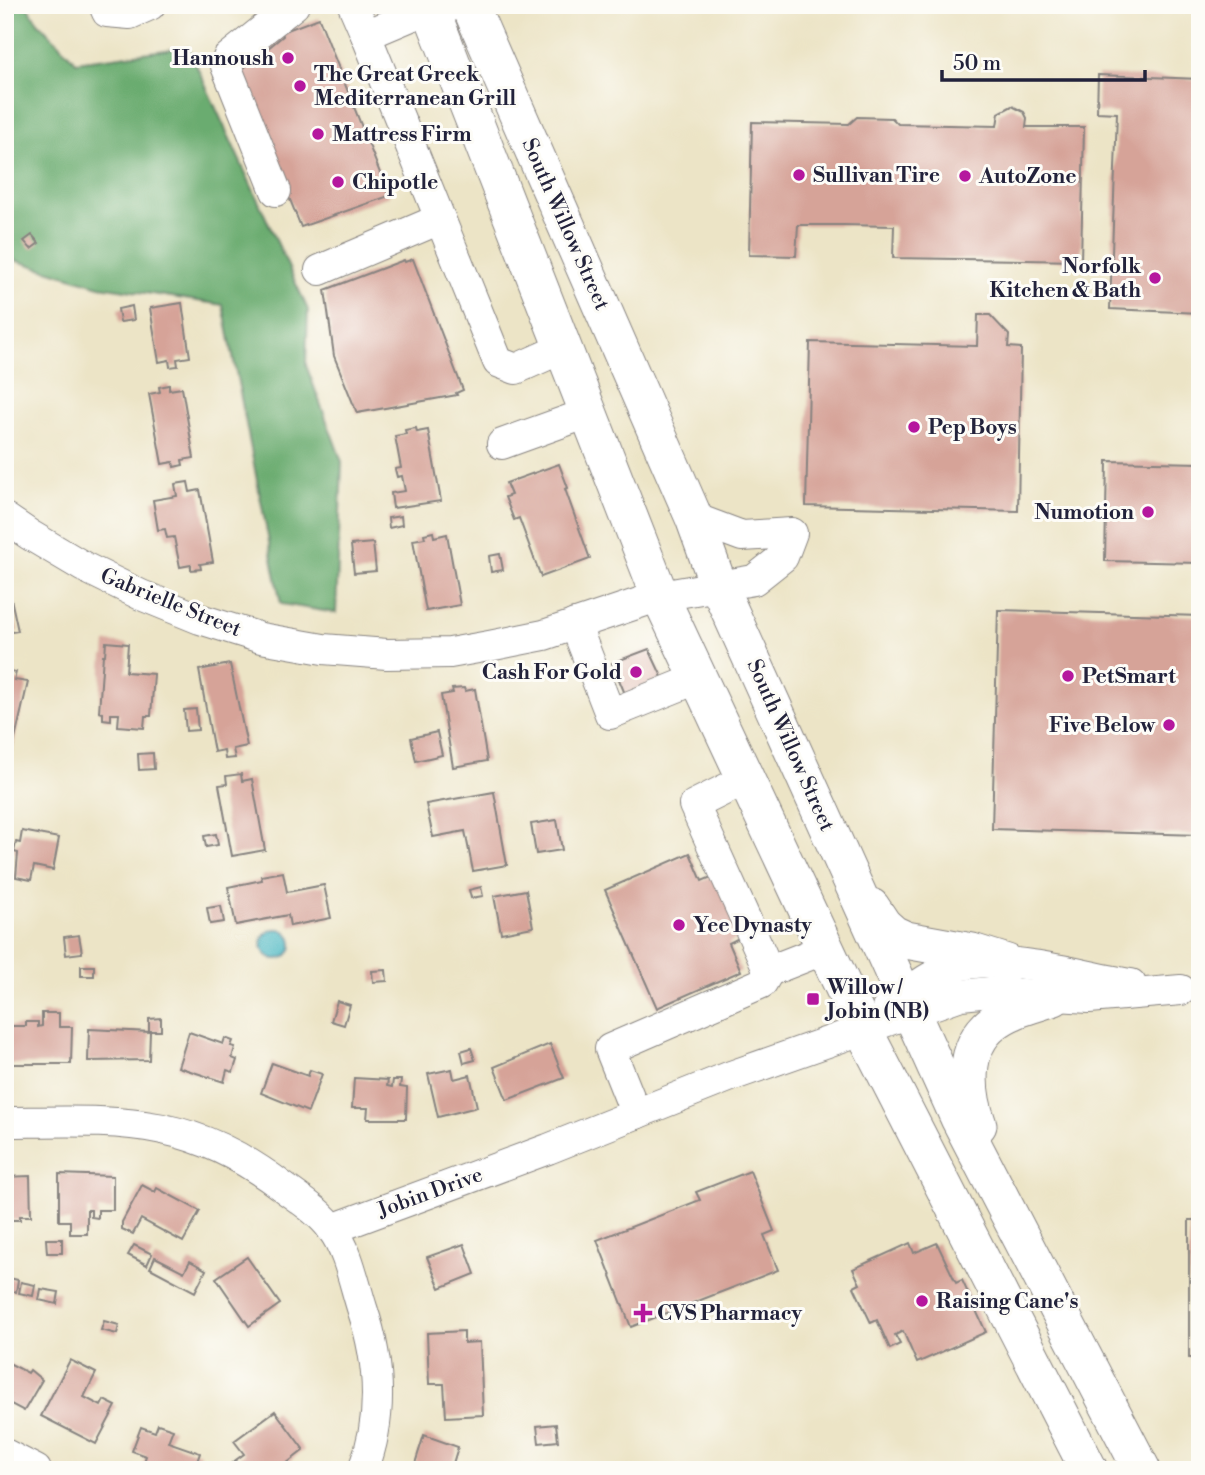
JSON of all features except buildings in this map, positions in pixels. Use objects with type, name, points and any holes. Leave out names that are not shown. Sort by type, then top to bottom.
[{"type":"main road","name":"South Willow Street","points":[[470,5],[694,518],[719,587],[907,1005],[959,1118],[1142,1470]]},
{"type":"main road","name":"South Willow Street","points":[[441,6],[563,348],[660,596],[863,1029],[1089,1470]]},
{"type":"main road","points":[[845,867],[883,925],[893,934],[905,940],[972,952],[1007,963]]},
{"type":"main road","points":[[1013,1221],[973,1111],[968,1089],[970,1067],[981,1036],[991,1024],[1054,997]]},
{"type":"street","points":[[104,5],[107,12],[130,13],[150,5]]},
{"type":"street","points":[[276,191],[226,66],[228,58],[294,5]]},
{"type":"street","points":[[353,5],[498,362],[516,369],[563,348]]},
{"type":"street","points":[[366,35],[441,6]]},
{"type":"street","points":[[320,271],[440,219]]},
{"type":"street","points":[[502,444],[588,413]]},
{"type":"street","name":"Gabrielle Street","points":[[5,517],[85,567],[141,595],[200,619],[261,638],[323,649],[387,654],[450,653],[544,635],[660,596],[754,580],[783,558],[792,533],[742,536],[694,518]]},
{"type":"street","points":[[575,624],[610,714],[699,678]]},
{"type":"street","points":[[746,779],[694,805],[769,971]]},
{"type":"street","points":[[636,1114],[610,1049],[762,983],[769,971],[825,949]]},
{"type":"street","points":[[907,1005],[948,968],[974,963],[1007,963],[1190,991]]},
{"type":"street","points":[[907,1005],[990,992],[1054,997],[1124,997],[1190,991]]},
{"type":"street","name":"Jobin Drive","points":[[332,1229],[731,1076],[863,1029],[907,1005]]},
{"type":"street","points":[[5,1122],[110,1121],[181,1132],[212,1143],[241,1158],[306,1205],[332,1229],[346,1257],[365,1317],[378,1383],[378,1417],[372,1448],[363,1470]]},
{"type":"street","points":[[5,1454],[36,1470]]},
{"type":"green space","points":[[5,5],[26,5],[38,22],[76,62],[188,47],[308,310],[306,365],[342,462],[336,613],[281,604],[223,305],[100,286],[10,259],[5,253]]},
{"type":"water","points":[[277,929],[288,933],[292,944],[288,955],[277,959],[266,955],[262,944],[266,933]]},
{"type":"place","name":"Hannoush","points":[[288,58]]},
{"type":"place","name":"The Great Greek Mediterranean Grill","points":[[300,86]]},
{"type":"place","name":"Mattress Firm","points":[[318,134]]},
{"type":"place","name":"Sullivan Tire","points":[[799,175]]},
{"type":"place","name":"AutoZone","points":[[965,176]]},
{"type":"place","name":"Chipotle","points":[[338,182]]},
{"type":"place","name":"Norfolk Kitchen & Bath","points":[[1155,278]]},
{"type":"place","name":"Pep Boys","points":[[914,427]]},
{"type":"place","name":"Numotion","points":[[1148,512]]},
{"type":"place","name":"Cash For Gold","points":[[636,672]]},
{"type":"place","name":"PetSmart","points":[[1068,676]]},
{"type":"place","name":"Five Below","points":[[1169,725]]},
{"type":"place","name":"Yee Dynasty","points":[[679,925]]},
{"type":"place","name":"Willow / Jobin (NB)","points":[[813,999]]},
{"type":"place","name":"Raising Cane's","points":[[922,1301]]},
{"type":"place","name":"CVS Pharmacy","points":[[643,1313]]}]
